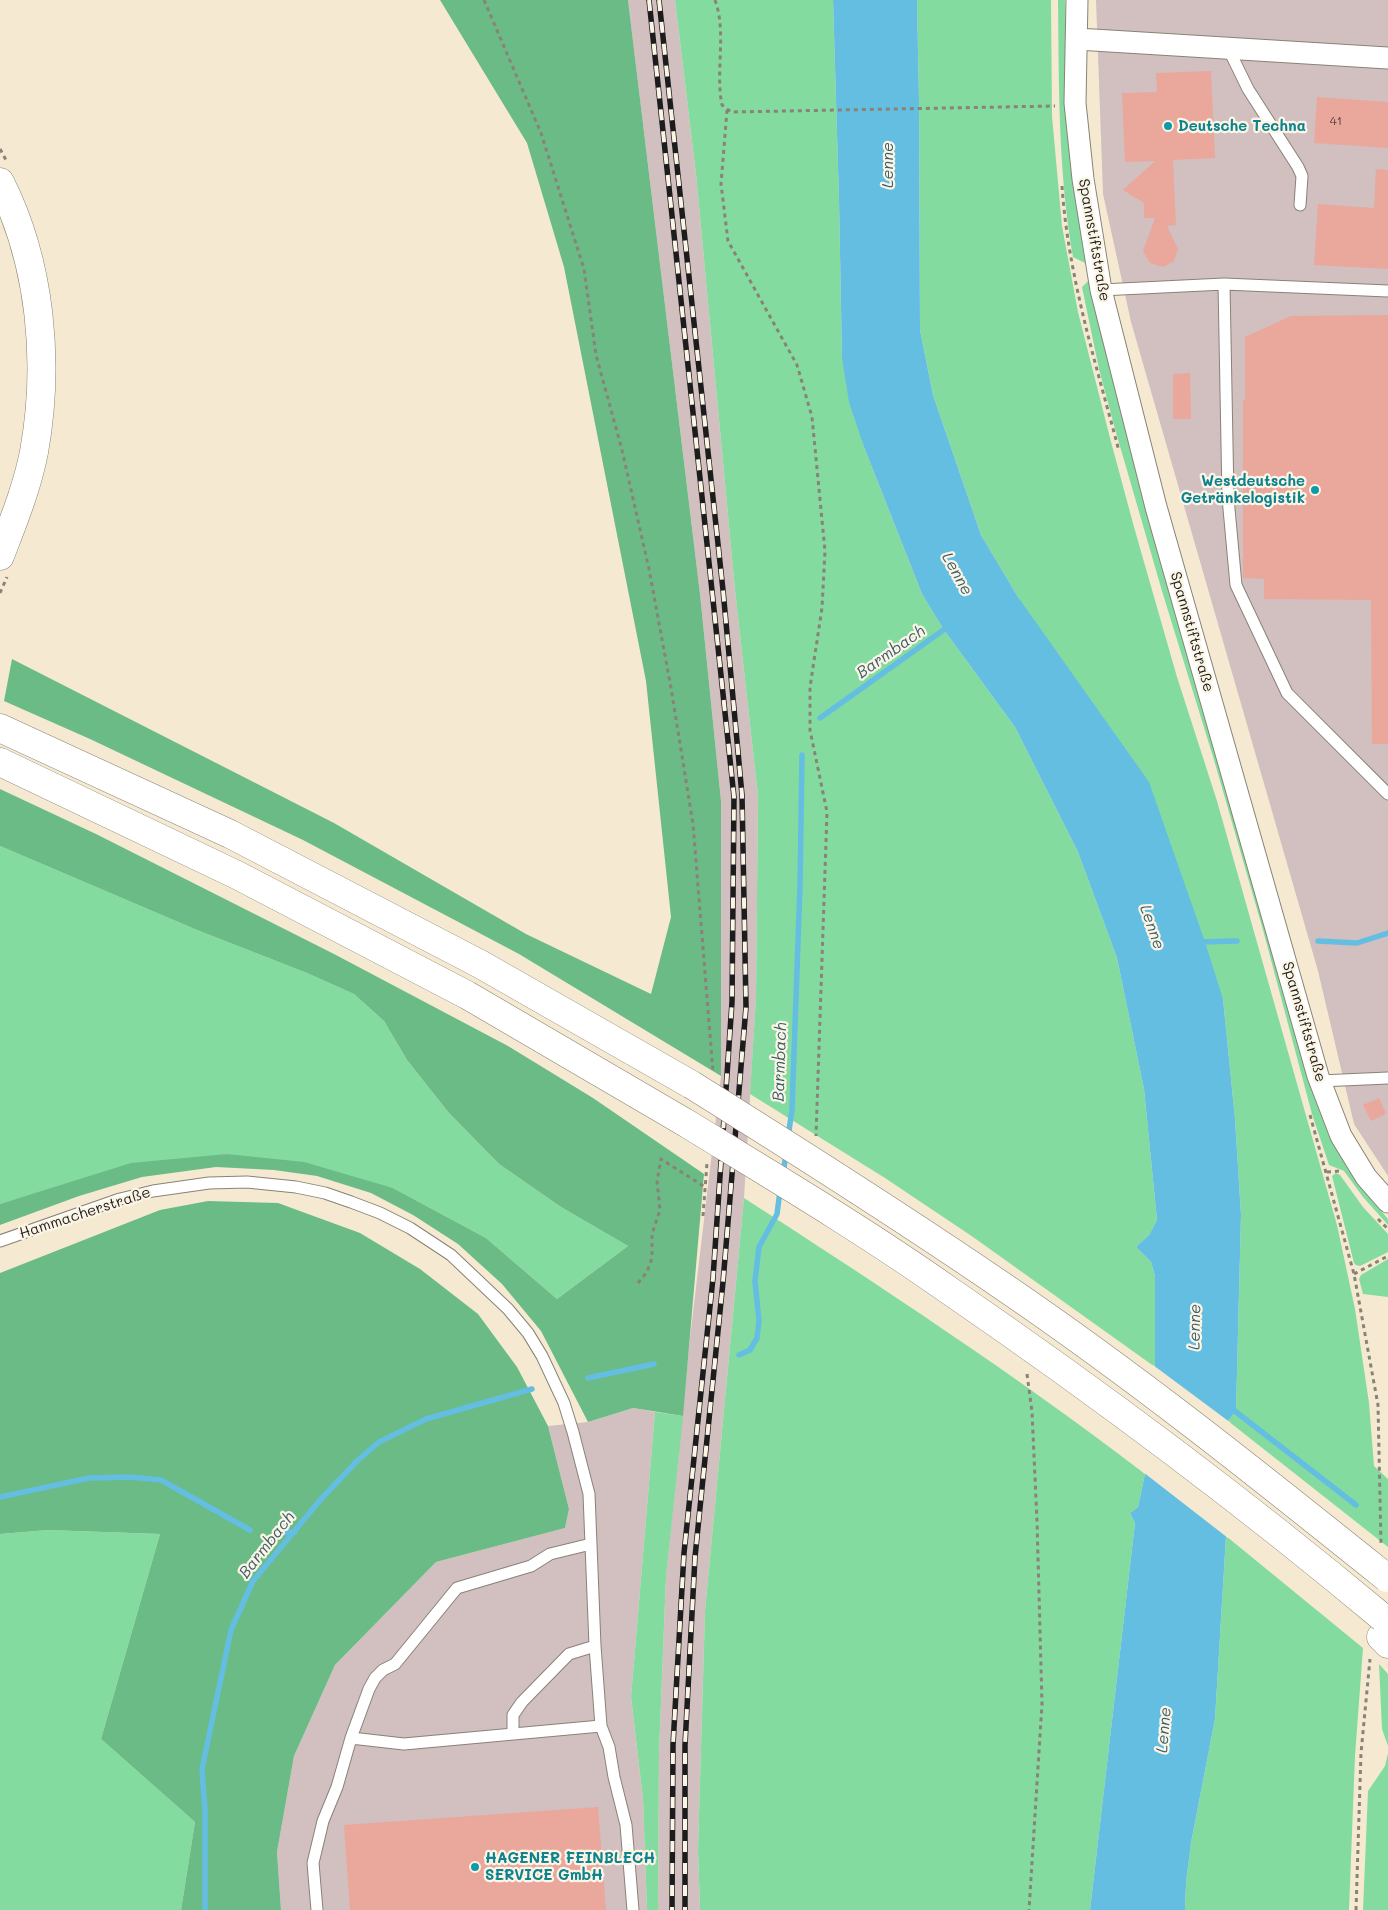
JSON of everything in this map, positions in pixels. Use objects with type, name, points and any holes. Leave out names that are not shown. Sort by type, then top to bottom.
[{"type":"main road","points":[[0,182],[26,250],[40,326],[41,394],[34,454],[17,511],[0,556]]},
{"type":"main road","points":[[0,728],[230,834],[703,1079],[858,1190],[1003,1286],[1139,1385],[1259,1474],[1387,1579]]},
{"type":"main road","points":[[0,762],[237,874],[432,976],[570,1054],[832,1213],[954,1294],[1137,1425],[1252,1512],[1332,1575],[1382,1635]]},
{"type":"street","name":"Spannstiftstraße","points":[[1076,0],[1075,103],[1083,179],[1101,290],[1156,507],[1320,1080],[1341,1136],[1366,1177],[1388,1202]]},
{"type":"street","points":[[1077,39],[1388,58]]},
{"type":"lane","points":[[1228,48],[1248,88],[1298,167],[1302,176],[1300,205]]},
{"type":"lane","points":[[1224,284],[1228,498],[1236,586],[1287,693],[1388,794]]},
{"type":"lane","points":[[1101,290],[1224,284],[1388,291]]},
{"type":"lane","points":[[1320,1080],[1388,1078]]},
{"type":"lane","name":"Hammacherstraße","points":[[0,1241],[120,1199],[152,1191],[209,1182],[247,1182],[296,1186],[325,1193],[380,1213],[410,1228],[452,1255],[492,1292],[528,1333],[542,1356],[564,1403],[582,1462],[589,1494],[594,1646],[601,1726],[609,1747],[614,1777],[626,1825],[632,1910]]},
{"type":"lane","points":[[317,1910],[313,1863],[323,1821],[337,1787],[351,1738],[375,1678],[383,1670],[395,1664],[456,1588],[532,1566],[550,1554],[591,1544]]},
{"type":"lane","points":[[513,1734],[513,1715],[522,1702],[569,1654],[594,1646]]},
{"type":"lane","points":[[351,1738],[404,1744],[601,1726]]},
{"type":"path","points":[[484,0],[541,133],[584,269],[596,355],[622,450],[649,569],[693,824],[710,1044],[703,1079]]},
{"type":"path","points":[[715,0],[720,21],[719,92],[722,105],[726,110],[736,112],[1057,106],[1057,115]]},
{"type":"path","points":[[726,110],[721,184],[728,240],[797,365],[812,417],[825,551],[822,608],[810,687],[810,730],[827,812],[816,1146]]},
{"type":"path","points":[[1062,180],[1065,226],[1074,272],[1121,456]]},
{"type":"path","points":[[1307,1107],[1354,1274],[1378,1405],[1381,1548]]},
{"type":"path","points":[[638,1283],[647,1272],[652,1258],[652,1234],[660,1210],[656,1181],[661,1159],[705,1188]]},
{"type":"path","points":[[1354,1274],[1388,1256]]},
{"type":"path","points":[[1029,1910],[1042,1704],[1032,1412]]},
{"type":"path","points":[[1356,1910],[1361,1753],[1382,1635]]},
{"type":"shaded area","points":[[628,0],[675,0],[696,174],[735,590],[758,796],[756,998],[744,1198],[705,1611],[698,1849],[700,1910],[658,1910],[659,1753],[666,1577],[690,1338],[721,1076],[721,801],[700,594]]},
{"type":"shaded area","points":[[1096,0],[1388,0],[1388,1176],[1354,1124],[1318,971],[1131,322],[1103,194]]},
{"type":"shaded area","points":[[633,1408],[655,1412],[631,1697],[643,1799],[647,1910],[281,1910],[277,1852],[294,1756],[335,1665],[436,1562],[565,1528],[569,1509],[548,1426],[588,1422]]},
{"type":"green space","points":[[440,0],[628,0],[700,594],[721,801],[721,1076],[519,954],[303,840],[90,739],[4,701],[12,659],[334,823],[526,934],[651,994],[671,917],[646,681],[564,267],[527,143]]},
{"type":"green space","points":[[675,0],[833,0],[842,359],[864,447],[922,594],[944,630],[1015,727],[1078,852],[1117,958],[1144,1089],[1157,1220],[1149,1235],[1136,1247],[1151,1262],[1155,1276],[1155,1367],[973,1237],[885,1178],[750,1094],[756,998],[758,796],[735,590],[696,174]]},
{"type":"green space","points":[[917,0],[1051,0],[1052,116],[1062,226],[1078,312],[1134,527],[1177,677],[1217,801],[1337,1225],[1355,1309],[1369,1403],[1374,1466],[1388,1479],[1388,1547],[1228,1421],[1236,1411],[1241,1215],[1235,1119],[1223,999],[1018,597],[981,535],[933,395],[920,330]]},
{"type":"green space","points":[[1058,0],[1065,0],[1068,96],[1087,264],[1073,257],[1064,193],[1060,128]]},
{"type":"green space","points":[[1089,280],[1114,385],[1143,490],[1258,872],[1358,1183],[1388,1219],[1388,1225],[1363,1197],[1344,1171],[1329,1165],[1312,1114],[1263,930],[1115,429],[1099,369],[1082,287]]},
{"type":"green space","points":[[0,789],[96,834],[334,954],[508,1046],[593,1098],[704,1174],[683,1416],[633,1408],[588,1422],[541,1331],[502,1284],[458,1244],[413,1215],[371,1193],[317,1176],[274,1170],[216,1167],[142,1177],[79,1196],[0,1225],[0,1204],[131,1163],[227,1154],[304,1162],[393,1188],[486,1238],[557,1299],[628,1246],[561,1207],[499,1164],[449,1113],[407,1060],[384,1021],[354,994],[307,973],[197,930],[0,846]]},
{"type":"green space","points":[[0,846],[197,930],[307,973],[354,994],[384,1021],[407,1060],[449,1113],[499,1164],[561,1207],[628,1246],[557,1299],[486,1238],[393,1188],[227,1154],[54,1188],[0,1204]]},
{"type":"green space","points":[[1336,1173],[1340,1175],[1363,1207],[1388,1234],[1388,1252],[1360,1266],[1354,1263],[1332,1176]]},
{"type":"green space","points":[[744,1198],[997,1366],[1145,1474],[1138,1507],[1130,1513],[1135,1523],[1090,1910],[700,1910],[698,1849],[705,1611]]},
{"type":"green space","points":[[208,1201],[278,1203],[360,1233],[420,1269],[478,1314],[517,1367],[548,1426],[569,1509],[565,1528],[436,1562],[335,1665],[294,1756],[277,1852],[281,1910],[181,1910],[195,1822],[101,1739],[160,1534],[48,1530],[0,1534],[0,1273],[160,1210]]},
{"type":"green space","points":[[1388,1259],[1388,1297],[1363,1294],[1359,1279],[1361,1275]]},
{"type":"green space","points":[[655,1412],[683,1416],[666,1577],[659,1753],[658,1910],[647,1910],[643,1799],[631,1697]]},
{"type":"green space","points":[[48,1530],[160,1534],[101,1739],[195,1822],[181,1910],[0,1910],[0,1534]]},
{"type":"green space","points":[[1226,1536],[1363,1648],[1355,1756],[1349,1910],[1185,1910],[1191,1843],[1215,1719]]},
{"type":"green space","points":[[1379,1664],[1388,1674],[1388,1746],[1382,1729]]},
{"type":"green space","points":[[1388,1753],[1388,1910],[1363,1910],[1368,1791],[1385,1766]]},
{"type":"water","name":"Lenne","points":[[833,0],[917,0],[920,330],[933,395],[981,535],[1018,597],[1149,782],[1223,999],[1235,1119],[1241,1215],[1236,1411],[1228,1421],[1226,1536],[1215,1719],[1191,1843],[1185,1910],[1090,1910],[1135,1523],[1130,1513],[1138,1507],[1145,1474],[1155,1367],[1155,1276],[1151,1262],[1136,1247],[1149,1235],[1157,1220],[1144,1089],[1117,958],[1078,852],[1015,727],[944,630],[922,594],[864,447],[849,402],[842,359]]},
{"type":"pier","points":[[1153,1365],[1231,1423],[1228,1538],[1143,1472]]},
{"type":"building","name":"Deutsche Techna","points":[[1211,71],[1215,158],[1173,160],[1176,225],[1167,226],[1178,249],[1174,261],[1163,267],[1150,263],[1143,251],[1155,218],[1144,218],[1144,203],[1123,190],[1155,161],[1125,162],[1122,93],[1157,92],[1156,73]]},
{"type":"building","points":[[1317,97],[1388,102],[1388,148],[1314,143]]},
{"type":"building","points":[[1376,169],[1388,170],[1388,269],[1314,265],[1318,204],[1374,208]]},
{"type":"building","name":"Westdeutsche Getränkelogistik","points":[[1388,315],[1388,744],[1372,744],[1371,600],[1264,599],[1264,579],[1243,578],[1245,337],[1291,316]]},
{"type":"building","points":[[1190,373],[1191,419],[1173,419],[1173,374]]},
{"type":"building","points":[[1379,1098],[1386,1114],[1371,1121],[1363,1105]]},
{"type":"building","name":"HAGENER FEINBLECH SERVICE GmbH","points":[[598,1807],[606,1910],[350,1910],[344,1825]]},
{"type":"waterway","name":"Barmbach","points":[[820,718],[949,626]]},
{"type":"waterway","name":"Barmbach","points":[[788,1137],[792,1110],[800,886],[802,755]]},
{"type":"waterway","points":[[1318,941],[1357,943],[1388,933]]},
{"type":"waterway","points":[[1200,942],[1237,941]]},
{"type":"waterway","name":"Barmbach","points":[[783,1174],[786,1154]]},
{"type":"waterway","name":"Barmbach","points":[[739,1355],[750,1350],[757,1338],[759,1321],[755,1281],[759,1247],[777,1214],[780,1191]]},
{"type":"waterway","name":"Barmbach","points":[[588,1378],[654,1364]]},
{"type":"waterway","name":"Barmbach","points":[[205,1910],[205,1810],[202,1769],[231,1630],[253,1581],[321,1499],[358,1460],[379,1442],[426,1419],[532,1389]]},
{"type":"waterway","points":[[1231,1408],[1356,1505]]},
{"type":"waterway","points":[[0,1497],[89,1478],[130,1477],[161,1480],[250,1530]]},
{"type":"waterway","points":[[277,1533],[295,1532]]},
{"type":"railway","points":[[649,0],[734,797],[732,1002],[713,1278],[684,1553],[673,1745],[672,1910]]},
{"type":"railway","points":[[659,0],[723,590],[742,795],[746,1007],[723,1282],[695,1557],[685,1745],[685,1910]]},
{"type":"place","name":"Deutsche Techna","points":[[1168,126]]},
{"type":"place","name":"Westdeutsche Getränkelogistik","points":[[1315,490]]},
{"type":"place","name":"HAGENER FEINBLECH SERVICE GmbH","points":[[475,1867]]}]
